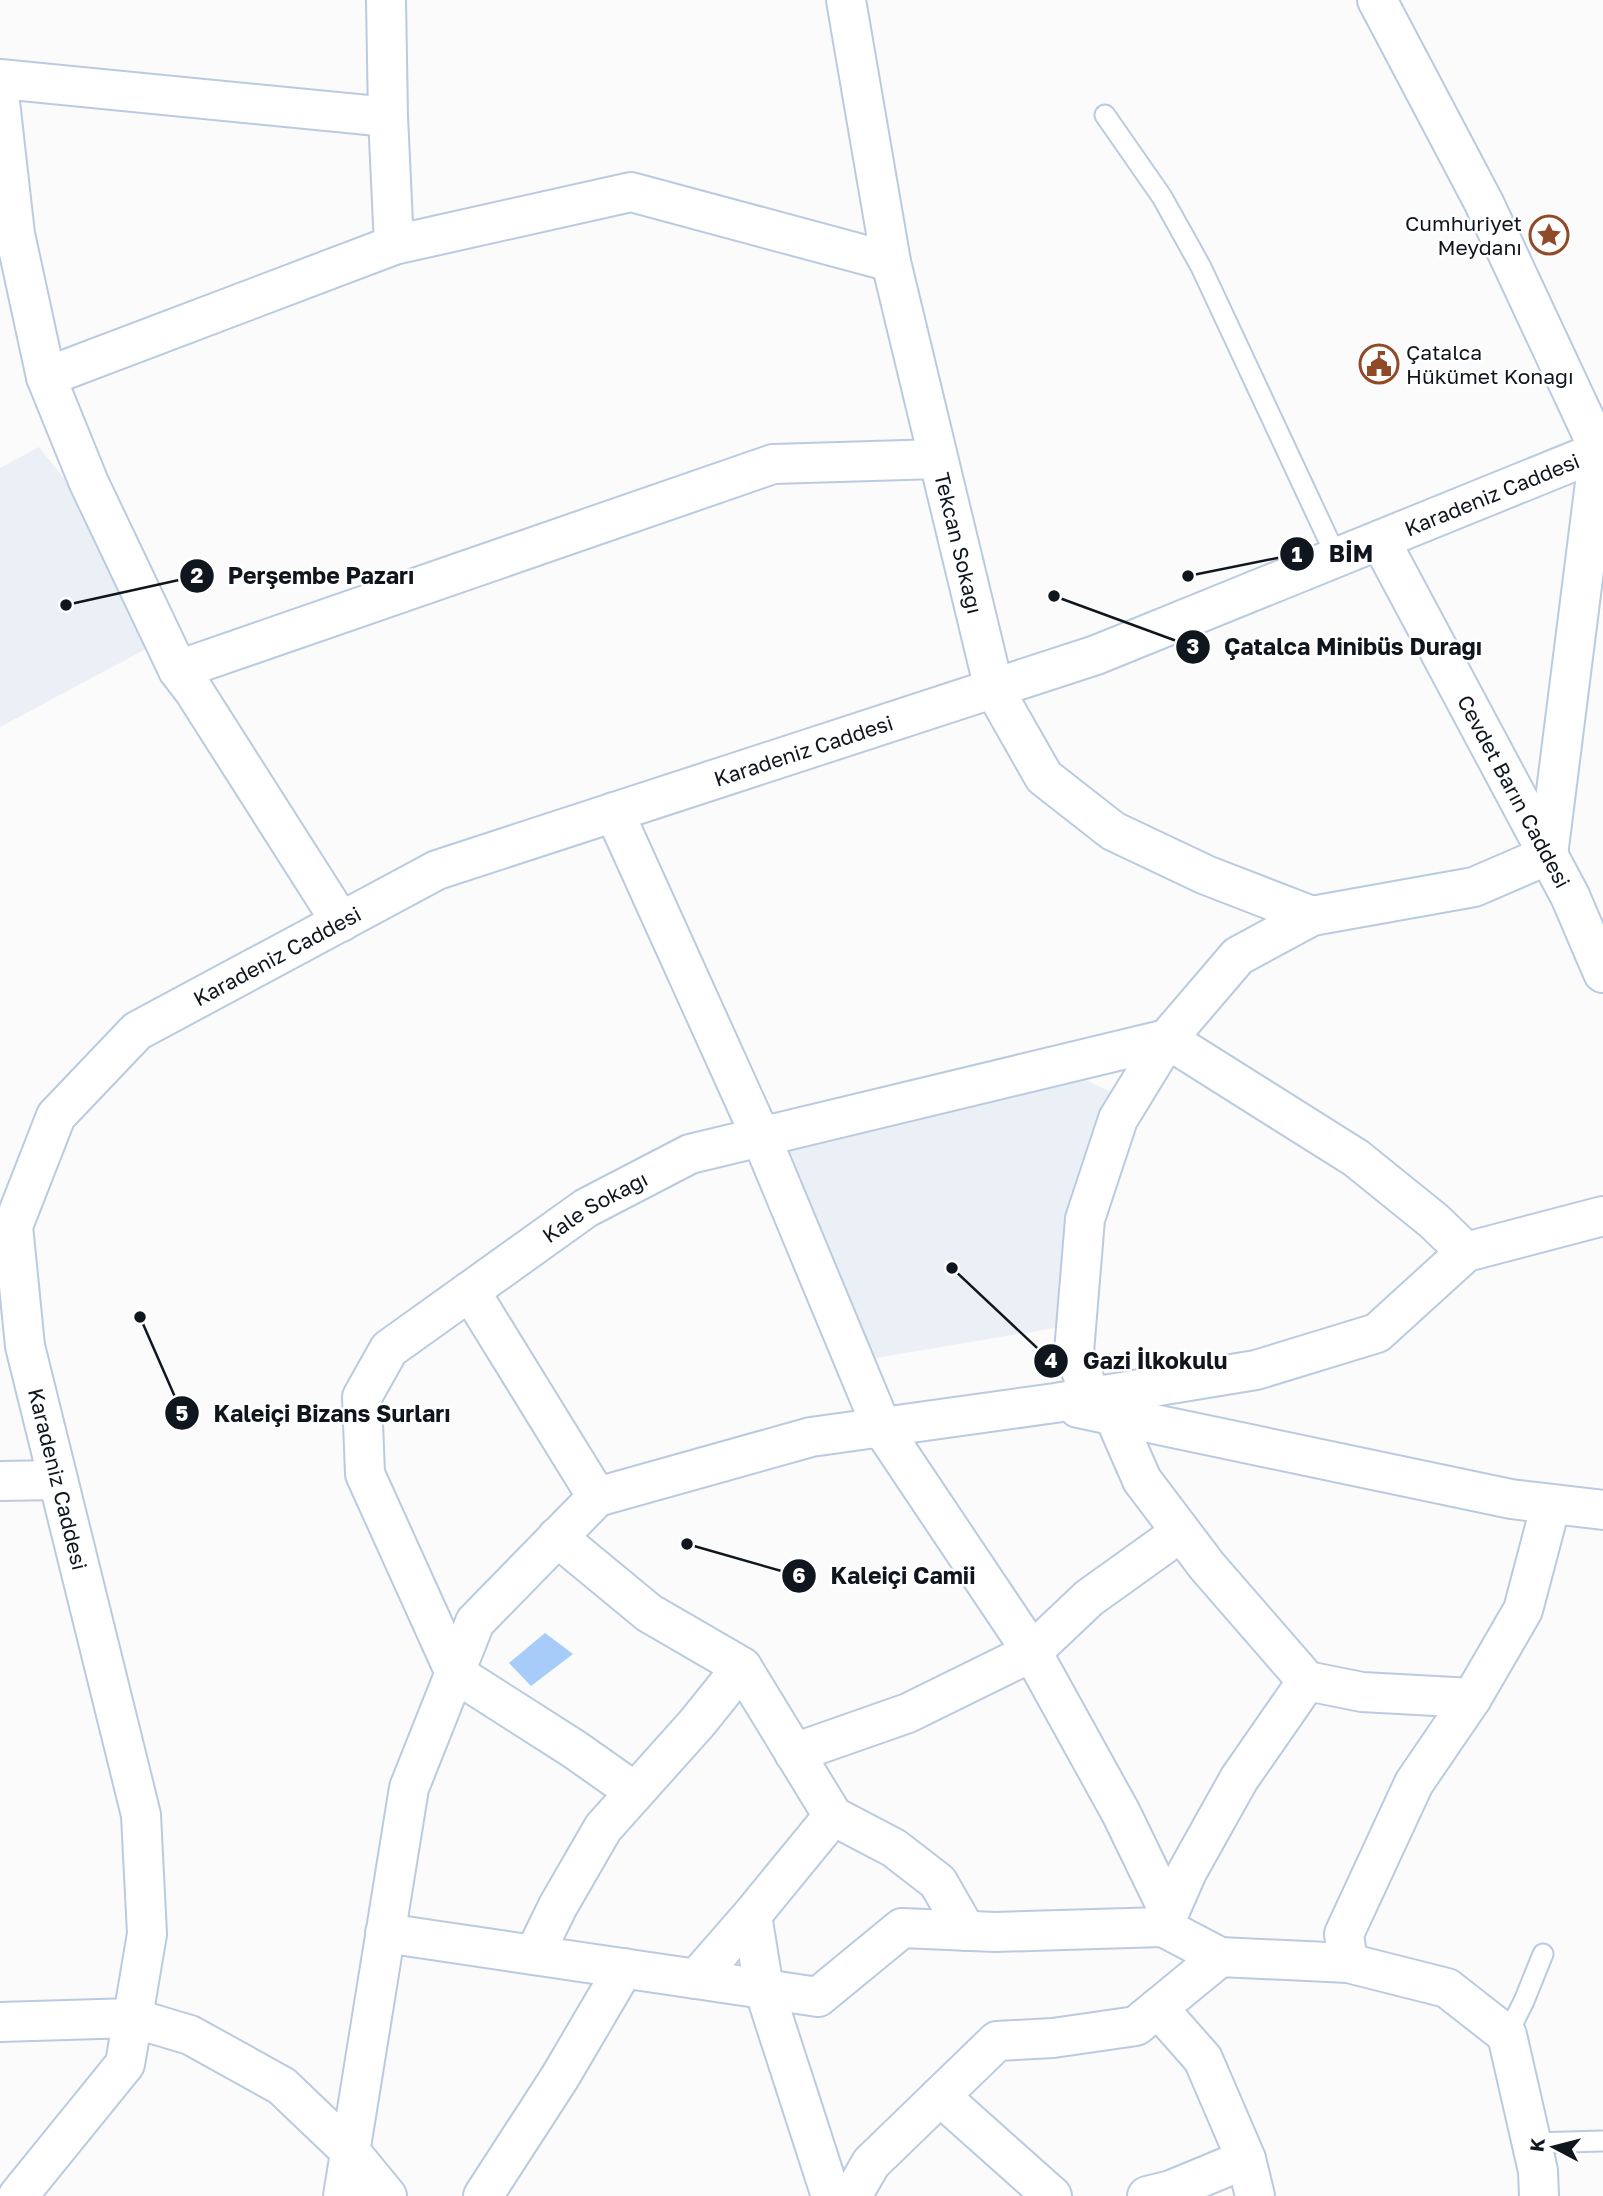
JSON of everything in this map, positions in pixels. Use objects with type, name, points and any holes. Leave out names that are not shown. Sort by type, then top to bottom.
[{"type":"street","points":[[386,0],[394,245]]},
{"type":"street","name":"Tekcan Sokağı","points":[[846,0],[891,262],[993,688],[1044,777],[1113,831],[1206,875],[1312,916]]},
{"type":"street","points":[[1377,0],[1484,203],[1602,452],[1548,855],[1474,887],[1312,916],[1238,956],[1167,1038],[1118,1119],[1085,1219],[1074,1352],[1087,1405],[1207,1566],[1307,1681],[1362,1692],[1472,1698]]},
{"type":"street","points":[[0,79],[388,117]]},
{"type":"street","points":[[0,103],[15,234],[46,377],[89,483],[178,670],[341,922]]},
{"type":"street","points":[[46,377],[394,245],[632,192],[891,262]]},
{"type":"street","name":"Karadeniz Caddesi","points":[[18,2196],[125,2064],[147,1934],[141,1815],[25,1346],[13,1226],[56,1116],[138,1031],[437,870],[1096,655],[1602,452]]},
{"type":"street","points":[[178,670],[773,464],[938,459]]},
{"type":"street","name":"Cevdet Barın Caddesi","points":[[1380,540],[1570,896],[1603,974]]},
{"type":"street","points":[[614,812],[761,1137],[882,1427],[1032,1652],[1121,1813],[1166,1920],[1220,1957],[1348,1963],[1447,1988],[1507,2035],[1538,2171],[1539,2196]]},
{"type":"street","points":[[1167,1038],[1356,1158],[1434,1221],[1466,1252]]},
{"type":"street","name":"Kale Sokağı","points":[[455,1672],[365,1474],[362,1397],[389,1349],[586,1208],[690,1154],[1167,1038]]},
{"type":"street","points":[[343,2196],[409,1788],[475,1622],[597,1497],[811,1437],[1087,1405],[1256,1370],[1377,1333],[1466,1252],[1603,1216]]},
{"type":"street","points":[[470,1291],[597,1497]]},
{"type":"street","points":[[1087,1405],[1511,1499],[1603,1510]]},
{"type":"street","points":[[0,1481],[58,1480]]},
{"type":"street","points":[[1348,1963],[1344,1934],[1414,1783],[1472,1698],[1523,1611],[1551,1504]]},
{"type":"street","points":[[794,1753],[908,1713],[1032,1652],[1089,1598],[1181,1532]]},
{"type":"street","points":[[557,1537],[649,1613],[742,1667],[833,1816],[894,1848],[938,1882],[966,1931]]},
{"type":"street","points":[[534,1955],[558,1906],[603,1828],[697,1723],[742,1667]]},
{"type":"street","points":[[455,1672],[635,1792]]},
{"type":"street","points":[[1166,1920],[1187,1872],[1239,1779],[1307,1681]]},
{"type":"street","points":[[696,1979],[833,1816]]},
{"type":"street","points":[[752,1915],[764,1989],[831,2196]]},
{"type":"street","points":[[385,1933],[818,1997],[902,1928],[995,1932],[1166,1920]]},
{"type":"street","points":[[852,2196],[871,2163],[997,2041],[1053,2038],[1136,2026],[1220,1957]]},
{"type":"street","points":[[483,2196],[560,2077],[624,1968]]},
{"type":"street","points":[[1158,2008],[1202,2059],[1246,2159],[1255,2196]]},
{"type":"street","points":[[0,2022],[133,2018],[190,2035],[282,2086],[350,2151],[387,2196]]},
{"type":"street","points":[[940,2095],[1052,2196]]},
{"type":"street","points":[[1147,2196],[1171,2190],[1246,2159]]},
{"type":"lane","points":[[1105,115],[1162,197],[1201,267],[1337,558]]},
{"type":"lane","points":[[1507,2035],[1543,1954]]},
{"type":"lane","points":[[1532,2144],[1603,2141]]},
{"type":"shaded area","points":[[39,447],[75,492],[118,562],[146,649],[0,727],[0,468]]},
{"type":"shaded area","points":[[1077,1076],[1117,1095],[1066,1326],[870,1359],[788,1146]]},
{"type":"shaded area","points":[[545,1633],[573,1654],[531,1686],[509,1663]]},
{"type":"place","name":"Cumhuriyet Meydanı","points":[[1549,235]]},
{"type":"place","name":"Çatalca Hükümet Konağı","points":[[1379,364]]},
{"type":"place","name":"BİM","points":[[1188,576]]},
{"type":"place","name":"Çatalca Minibüs Durağı","points":[[1054,596]]},
{"type":"place","name":"Perşembe Pazarı","points":[[66,605]]},
{"type":"place","name":"Gazi İlkokulu","points":[[952,1268]]},
{"type":"place","name":"Kaleiçi Bizans Surları","points":[[140,1317]]},
{"type":"place","name":"Kaleiçi Camii","points":[[687,1544]]}]
